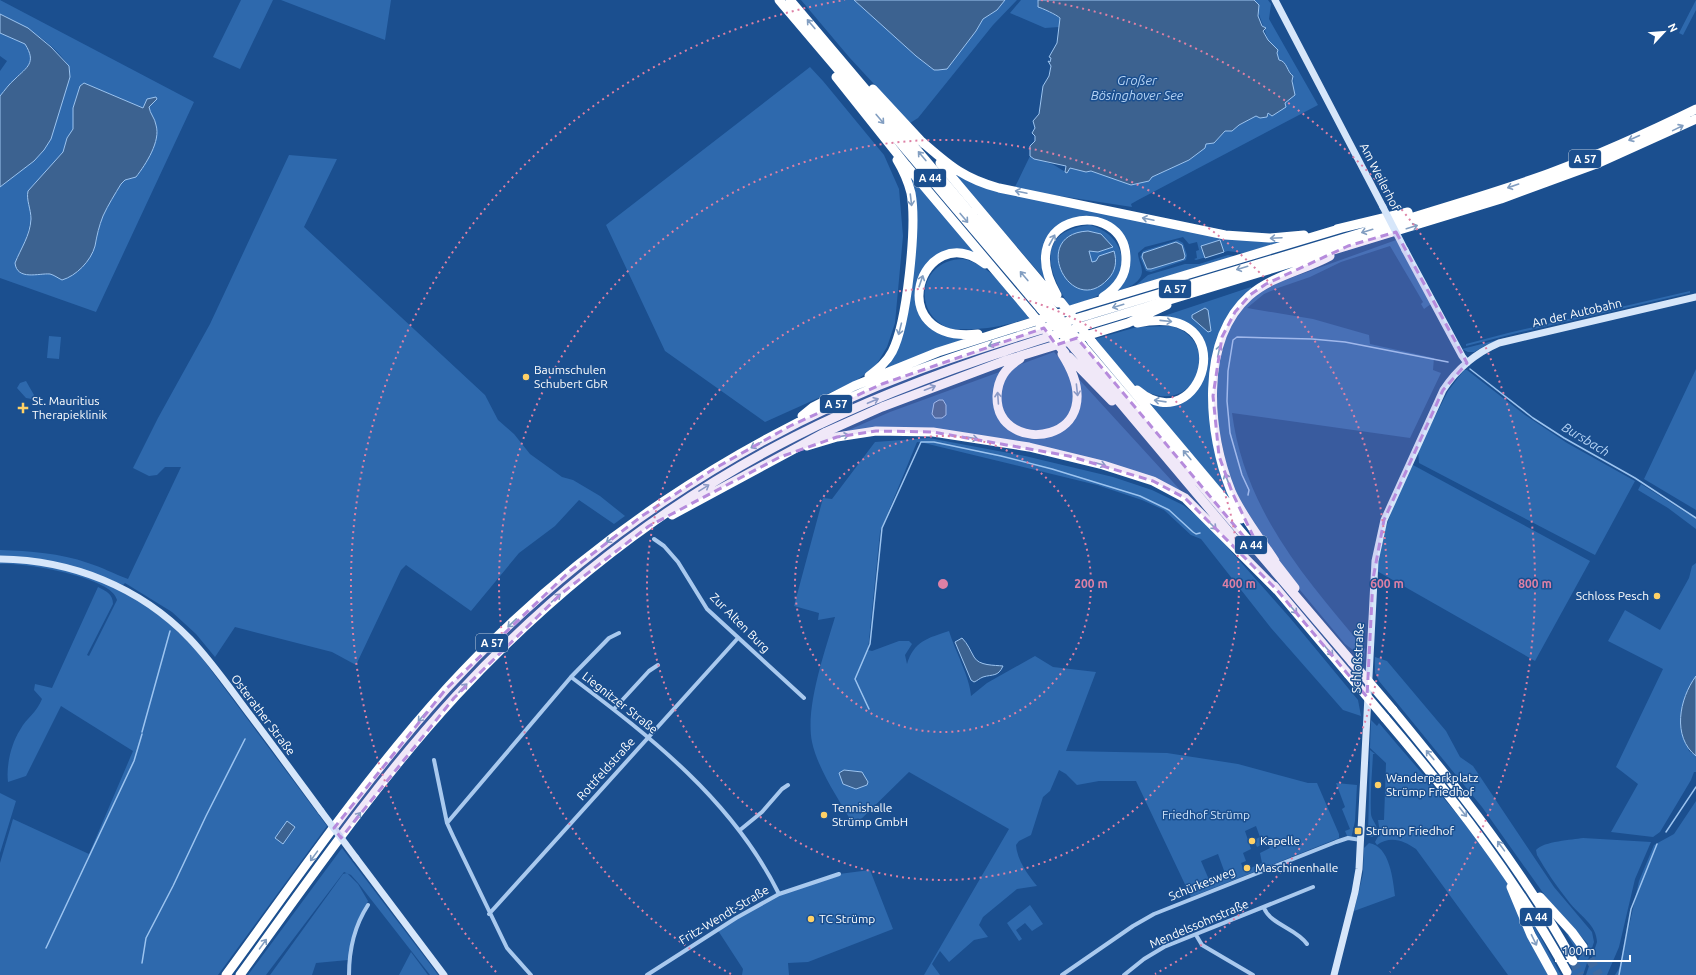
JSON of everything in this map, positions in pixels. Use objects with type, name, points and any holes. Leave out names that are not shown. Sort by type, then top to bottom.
[{"type":"highway","name":"A 44","points":[[779,0],[818,46],[1052,305]]},
{"type":"highway","name":"A 44","points":[[790,0],[1052,305],[1079,347],[1155,444],[1452,799],[1502,865],[1538,920],[1567,972]]},
{"type":"highway","points":[[818,46],[825,62],[886,139],[1064,354],[1155,444]]},
{"type":"highway","points":[[832,49],[864,79],[920,140],[1052,305],[1076,322],[1275,561]]},
{"type":"highway","name":"A 57","points":[[226,975],[340,820],[446,689],[480,654],[570,571],[642,516],[706,474],[790,426],[882,384],[962,355],[1471,199],[1585,159],[1696,109]]},
{"type":"highway","name":"A 57","points":[[240,975],[348,827],[401,760],[487,662],[562,593],[648,526],[718,479],[769,450],[827,422],[907,387],[990,355],[1490,203],[1551,182],[1635,148],[1696,119]]},
{"type":"highway","points":[[862,382],[882,366],[892,353],[901,327],[908,280],[913,215],[911,194],[901,168],[886,139]]},
{"type":"highway","points":[[920,140],[956,170],[983,183],[1224,235],[1269,238],[1289,237],[1342,228],[1415,211],[1456,198],[1471,199]]},
{"type":"highway","points":[[1052,305],[1045,254],[1050,240],[1058,230],[1074,221],[1086,220],[1103,223],[1117,234],[1124,246],[1126,258],[1124,274],[1115,288],[1103,297],[1086,305]]},
{"type":"highway","points":[[790,426],[813,407],[862,382],[938,352],[1086,305],[1342,228]]},
{"type":"highway","points":[[1319,625],[1308,606],[1275,561],[1239,506],[1227,480],[1219,456],[1213,416],[1214,376],[1218,353],[1228,324],[1235,312],[1250,295],[1266,284],[1316,264],[1348,246]]},
{"type":"highway","points":[[1003,281],[978,259],[962,254],[946,255],[928,267],[922,277],[919,297],[921,308],[927,318],[942,331],[958,335],[968,335],[1005,330]]},
{"type":"highway","points":[[648,526],[683,510],[826,432],[882,407],[1007,360],[1139,318],[1200,291]]},
{"type":"highway","points":[[1100,331],[1150,320],[1168,320],[1183,325],[1194,334],[1201,344],[1205,362],[1201,378],[1196,387],[1187,395],[1177,400],[1166,402],[1154,400],[1141,393],[1123,378]]},
{"type":"highway","name":"A 44","points":[[1079,347],[1352,662],[1469,803],[1523,878],[1573,961]]},
{"type":"highway","points":[[1033,352],[1011,364],[1003,374],[998,387],[997,401],[1002,415],[1009,424],[1023,433],[1040,436],[1061,428],[1075,411],[1078,399],[1078,388],[1075,376],[1064,354]]},
{"type":"highway","points":[[780,457],[837,437],[876,431],[933,432],[1029,447],[1103,465],[1153,481],[1185,498],[1277,590]]},
{"type":"highway","points":[[1502,865],[1531,935],[1553,975]]},
{"type":"highway","points":[[1523,878],[1572,932],[1583,947]]},
{"type":"main road","name":"Am Weilerhof","points":[[1275,0],[1405,250],[1467,363]]},
{"type":"main road","name":"An der Autobahn","points":[[1467,363],[1488,348],[1504,342],[1696,297]]},
{"type":"main road","name":"Schloßstraße","points":[[1334,975],[1355,892],[1361,840],[1373,579],[1379,541],[1384,520],[1440,396],[1451,379],[1467,363]]},
{"type":"main road","name":"Osterather Straße","points":[[0,559],[52,564],[89,574],[119,586],[147,603],[171,621],[191,640],[223,678],[444,975]]},
{"type":"street","name":"Zur Alten Burg","points":[[654,539],[664,546],[678,562],[707,608],[804,698]]},
{"type":"street","points":[[571,677],[609,638],[619,633]]},
{"type":"street","name":"Rottfeldstraße","points":[[489,914],[738,638]]},
{"type":"street","points":[[614,710],[649,671],[658,665]]},
{"type":"street","name":"Liegnitzer Straße","points":[[447,823],[571,677],[649,737],[709,793],[740,830],[767,870],[779,894]]},
{"type":"street","points":[[434,760],[447,823],[489,914],[507,948],[530,975]]},
{"type":"street","points":[[740,830],[762,812],[782,789],[788,785]]},
{"type":"street","name":"Schürkesweg","points":[[1062,975],[1133,926],[1154,914],[1336,842],[1348,838],[1361,840]]},
{"type":"street","name":"Fritz-Wendt-Straße","points":[[647,975],[736,918],[779,894],[839,874]]},
{"type":"street","name":"Mendelssohnstraße","points":[[1124,975],[1159,950],[1313,887]]},
{"type":"street","points":[[349,975],[349,962],[356,932],[359,921],[368,905]]},
{"type":"street","name":"Mendelssohnstraße","points":[[1264,908],[1267,914],[1302,936],[1306,944]]},
{"type":"street","points":[[1196,935],[1202,945],[1253,975]]},
{"type":"highlighted area","points":[[1396,232],[1467,363],[1443,390],[1384,520],[1373,579],[1367,697],[1277,590],[1185,498],[1153,481],[1069,456],[933,432],[876,431],[837,437],[780,457],[649,526],[562,593],[454,698],[341,838],[334,828],[446,689],[570,571],[642,516],[712,470],[790,426],[882,384],[1044,328],[1056,345],[1077,338],[1250,544],[1255,540],[1232,492],[1219,456],[1213,396],[1222,337],[1235,312],[1250,295],[1266,284],[1348,246]]},
{"type":"green space","points":[[0,0],[194,102],[96,312],[0,278],[0,187],[34,161],[44,150],[70,77],[70,69],[62,57],[46,42],[28,29],[0,14]],"holes":[[[84,83],[143,108],[157,99],[149,107],[157,128],[157,135],[153,148],[133,178],[125,180],[121,184],[109,204],[101,220],[94,249],[88,259],[77,272],[62,280],[52,274],[25,274],[21,272],[17,259],[25,244],[31,219],[28,191],[63,152],[67,138],[73,129],[73,108],[80,86]]]},
{"type":"green space","points":[[241,0],[273,0],[240,69],[213,57]]},
{"type":"green space","points":[[281,0],[391,0],[385,40]]},
{"type":"green space","points":[[801,0],[854,0],[916,56],[934,70],[947,68],[976,31],[983,19],[997,10],[1005,0],[1017,0],[993,25],[918,118],[910,123],[849,57]]},
{"type":"green space","points":[[1021,0],[1038,0],[1037,5],[1060,18],[1059,27],[1045,28],[1010,13]]},
{"type":"green space","points":[[1254,0],[1268,0],[1271,4],[1269,19],[1318,105],[1138,200],[1131,204],[1132,207],[1014,189],[1030,156],[1054,165],[1067,173],[1070,168],[1086,172],[1090,171],[1115,178],[1152,177],[1189,160],[1206,144],[1214,143],[1225,131],[1232,131],[1239,125],[1256,116],[1260,118],[1267,117],[1270,112],[1286,101],[1291,90],[1293,80],[1292,75],[1279,60],[1277,53],[1278,50],[1268,40]]},
{"type":"green space","points":[[1696,0],[1696,10],[1683,35],[1679,33]]},
{"type":"green space","points":[[0,33],[25,44],[29,50],[30,60],[27,68],[0,96],[0,71],[7,61],[0,56]]},
{"type":"green space","points":[[810,67],[884,155],[899,189],[903,236],[895,323],[887,347],[875,367],[854,382],[765,422],[665,351],[606,225]]},
{"type":"green space","points":[[289,155],[337,159],[304,227],[485,395],[498,420],[514,434],[530,454],[562,477],[573,480],[600,496],[625,516],[614,524],[579,500],[555,526],[519,553],[471,611],[406,565],[401,570],[356,665],[332,652],[235,627],[215,657],[196,634],[172,612],[125,583],[123,585],[93,573],[63,565],[32,559],[0,556],[0,550],[56,555],[93,565],[128,579],[181,467],[165,467],[157,475],[149,476],[133,468],[158,418],[210,324]]},
{"type":"green space","points":[[954,173],[1008,192],[1285,241],[1243,253],[1228,251],[1196,260],[1194,259],[1197,258],[1196,251],[1199,250],[1197,242],[1189,244],[1183,237],[1145,247],[1138,253],[1142,272],[1141,276],[1129,287],[1117,291],[1129,262],[1108,223],[1057,227],[1043,270],[1046,281]]},
{"type":"green space","points":[[909,174],[975,252],[967,252],[934,259],[918,306],[953,336],[966,338],[887,368],[897,350],[907,302],[910,247]]},
{"type":"green space","points":[[1090,225],[1110,236],[1117,244],[1121,254],[1122,264],[1120,274],[1114,283],[1104,292],[1069,306],[1061,293],[1051,267],[1053,244],[1060,235],[1072,229]]},
{"type":"green space","points":[[1178,240],[1183,243],[1187,255],[1186,260],[1151,272],[1146,271],[1140,257],[1143,251]]},
{"type":"green space","points":[[1396,240],[1431,304],[1424,309],[1421,304],[1423,302],[1390,246],[1341,262],[1310,277],[1264,294],[1247,308],[1313,319],[1369,335],[1370,344],[1434,358],[1433,370],[1441,373],[1410,438],[1232,413],[1239,448],[1250,481],[1264,511],[1280,540],[1300,568],[1320,595],[1365,649],[1364,661],[1357,653],[1345,644],[1300,590],[1248,516],[1230,480],[1218,432],[1217,389],[1219,365],[1225,341],[1233,320],[1251,298],[1277,283]]},
{"type":"green space","points":[[1228,255],[1235,256],[1135,286],[1148,275],[1185,264],[1199,264]]},
{"type":"green space","points":[[963,259],[974,262],[1001,282],[1030,318],[1013,323],[980,329],[950,329],[936,320],[928,310],[925,299],[926,287],[930,276],[938,267],[949,261]]},
{"type":"green space","points":[[1251,287],[1252,290],[1235,306],[1211,388],[1234,504],[1147,402],[1158,404],[1198,388],[1207,368],[1207,356],[1205,350],[1191,328],[1179,320],[1161,317]]},
{"type":"green space","points":[[1690,291],[1690,293],[1466,346],[1466,344],[1508,333]]},
{"type":"green space","points":[[1171,326],[1187,334],[1196,345],[1200,358],[1198,371],[1193,382],[1183,391],[1171,396],[1155,395],[1132,383],[1095,339],[1137,327]]},
{"type":"green space","points":[[49,336],[61,337],[59,359],[47,358]]},
{"type":"green space","points":[[1513,336],[1486,345],[1474,352],[1468,352],[1462,349]]},
{"type":"green space","points":[[1054,352],[1183,493],[1116,468],[931,430],[835,436],[890,412]]},
{"type":"green space","points":[[1696,369],[1696,510],[1644,479]]},
{"type":"green space","points":[[1464,370],[1467,370],[1525,415],[1567,443],[1635,481],[1595,555],[1419,463],[1418,450],[1448,391]]},
{"type":"green space","points":[[26,381],[34,395],[32,399],[26,398],[17,388],[20,383]]},
{"type":"green space","name":"Friedhof Strümp","points":[[929,438],[1025,456],[1113,477],[1152,490],[1183,505],[1207,524],[1291,619],[1358,700],[1361,716],[1343,710],[1271,628],[1201,539],[1191,535],[1164,510],[1142,500],[1097,485],[917,442],[880,532],[868,650],[872,651],[899,641],[909,641],[912,644],[905,655],[907,664],[910,656],[918,645],[928,638],[949,631],[965,672],[971,696],[987,683],[1035,656],[1053,667],[1096,672],[1066,751],[1167,753],[1238,764],[1308,783],[1317,783],[1339,834],[1339,838],[1191,897],[1136,781],[1099,781],[1077,785],[1066,774],[1059,770],[1050,791],[1043,797],[1031,835],[1019,841],[1016,845],[1021,862],[1037,886],[1017,889],[983,917],[979,925],[988,937],[974,940],[949,962],[940,951],[932,964],[940,975],[924,975],[1009,829],[909,772],[854,826],[824,774],[815,753],[812,742],[811,712],[821,662],[835,617],[818,620],[819,613],[794,606],[823,498],[832,499],[875,442]],"holes":[[[868,782],[867,785],[856,789],[843,784]],[[1256,826],[1260,837],[1254,840],[1257,847],[1263,844],[1262,840],[1265,839],[1270,848],[1260,853],[1262,863],[1244,871],[1241,863],[1246,861],[1243,853],[1251,849],[1245,831]],[[1218,854],[1226,876],[1210,882],[1201,861]]]},
{"type":"green space","points":[[1413,465],[1590,561],[1535,661],[1377,571],[1380,544],[1397,496]]},
{"type":"green space","points":[[1641,484],[1696,519],[1696,529],[1668,508],[1638,490]]},
{"type":"green space","points":[[0,562],[57,568],[94,579],[129,595],[159,615],[196,650],[327,826],[218,975],[0,975],[0,863],[13,819],[89,854],[133,751],[61,706],[26,776],[8,782],[9,762],[14,742],[42,699],[34,690],[35,684],[52,688],[98,587],[110,595],[113,604],[87,655],[89,656],[117,600],[112,592],[100,584],[84,578],[45,568],[0,564]]},
{"type":"green space","points":[[1696,563],[1696,676],[1684,701],[1680,724],[1689,751],[1696,756],[1696,772],[1694,772],[1691,780],[1660,832],[1653,837],[1611,832],[1638,784],[1616,767],[1663,669],[1608,641],[1625,610],[1660,630],[1689,578],[1692,566]]},
{"type":"green space","points":[[1375,657],[1387,661],[1446,731],[1460,757],[1473,766],[1554,887],[1592,932],[1594,942],[1583,975],[1569,975],[1580,956],[1558,920],[1584,951],[1588,944],[1546,897],[1482,807],[1379,681],[1375,673]]},
{"type":"green space","points":[[1371,720],[1377,726],[1379,723],[1463,822],[1494,863],[1520,906],[1550,975],[1508,975],[1416,849],[1397,840],[1387,840],[1377,845],[1375,842],[1380,833],[1378,820],[1384,820],[1386,763],[1370,748]]},
{"type":"green space","points":[[1370,750],[1375,754],[1373,754],[1371,814],[1377,828],[1377,831],[1372,837],[1368,836]]},
{"type":"green space","points":[[1336,783],[1357,785],[1355,821],[1351,839],[1348,838],[1345,831],[1350,829],[1342,809],[1345,807]]},
{"type":"green space","points":[[0,793],[16,801],[0,853]]},
{"type":"green space","points":[[1696,801],[1696,975],[1615,975],[1620,967],[1639,881],[1654,845],[1674,834]]},
{"type":"green space","points":[[1583,838],[1651,842],[1635,879],[1619,947],[1607,975],[1586,975],[1597,942],[1594,930],[1556,885],[1537,855],[1536,850],[1551,843]]},
{"type":"green space","points":[[1369,843],[1376,845],[1382,850],[1386,857],[1393,881],[1395,896],[1354,911],[1363,874],[1364,848]]},
{"type":"green space","points":[[342,848],[438,975],[430,975],[359,884],[351,875],[344,872],[266,975],[248,975]]},
{"type":"green space","name":"TC Strümp","points":[[870,870],[893,929],[808,962],[788,963],[789,975],[742,975],[743,969],[717,929],[779,894],[839,874]]},
{"type":"green space","points":[[347,873],[358,884],[368,901],[355,932],[348,960],[316,963],[312,975],[270,975],[343,874]]},
{"type":"green space","points":[[1030,905],[1043,924],[1032,931],[1025,923],[1016,930],[1022,939],[1019,941],[1007,923]]},
{"type":"green space","points":[[1527,912],[1561,975],[1557,975],[1540,944]]},
{"type":"green space","points":[[411,952],[428,975],[399,975]]},
{"type":"water","points":[[854,0],[1005,0],[997,10],[983,19],[976,31],[947,69],[934,70],[916,56]]},
{"type":"water","name":"Großer Bösinghover See","points":[[1038,0],[1254,0],[1259,5],[1258,16],[1262,26],[1266,28],[1263,31],[1268,40],[1278,50],[1277,53],[1279,60],[1284,62],[1289,72],[1293,76],[1292,81],[1295,95],[1285,103],[1286,107],[1272,116],[1268,113],[1267,117],[1260,118],[1256,116],[1239,125],[1232,131],[1225,131],[1214,143],[1206,144],[1205,148],[1189,160],[1152,177],[1149,181],[1131,185],[1091,171],[1086,172],[1070,168],[1067,173],[1065,172],[1066,166],[1034,159],[1030,156],[1030,146],[1035,141],[1035,136],[1032,133],[1035,128],[1033,121],[1039,114],[1043,86],[1049,76],[1051,66],[1048,61],[1050,62],[1051,58],[1049,57],[1057,43],[1060,18],[1038,7]]},
{"type":"water","points":[[0,14],[28,28],[51,47],[69,66],[70,77],[51,139],[44,150],[34,161],[0,187],[0,96],[27,68],[30,56],[29,50],[25,44],[0,33]]},
{"type":"water","points":[[84,83],[143,108],[147,99],[156,97],[157,99],[149,107],[157,131],[155,145],[144,166],[136,177],[125,180],[121,184],[102,220],[93,252],[78,271],[62,280],[50,274],[24,274],[17,269],[15,263],[27,236],[30,225],[31,215],[28,191],[63,152],[67,138],[73,129],[73,108],[80,86]]},
{"type":"water","points":[[1088,231],[1101,234],[1113,247],[1098,252],[1089,251],[1092,262],[1096,261],[1099,256],[1114,251],[1115,266],[1113,273],[1108,279],[1094,289],[1081,289],[1070,283],[1062,272],[1058,258],[1061,246],[1070,236]]},
{"type":"water","points":[[1220,240],[1224,252],[1205,258],[1201,246]]},
{"type":"water","points":[[1176,242],[1182,245],[1185,256],[1184,259],[1147,269],[1142,257],[1143,253]]},
{"type":"water","points":[[1205,308],[1208,310],[1211,331],[1208,332],[1192,318],[1192,315]]},
{"type":"water","points":[[939,400],[943,400],[946,405],[946,415],[942,418],[935,418],[932,414],[934,403]]},
{"type":"water","points":[[962,638],[976,660],[983,664],[1003,666],[1001,670],[997,674],[983,677],[974,682],[971,680],[955,642]]},
{"type":"water","points":[[1696,676],[1696,756],[1688,748],[1683,739],[1681,718],[1685,696]]},
{"type":"water","points":[[844,770],[862,772],[868,782],[867,785],[856,789],[843,784],[839,773]]},
{"type":"water","points":[[287,821],[295,827],[283,844],[275,838]]},
{"type":"waterway","points":[[1248,495],[1249,490],[1242,475],[1230,433],[1227,401],[1228,371],[1233,340],[1237,337],[1312,339],[1345,342],[1448,362]]},
{"type":"waterway","name":"Bursbach","points":[[1470,369],[1533,418],[1564,438],[1635,478],[1696,518]]},
{"type":"waterway","points":[[869,709],[855,679],[870,644],[882,528],[921,442],[934,442],[1001,456],[1052,469],[1140,496],[1169,510],[1193,532],[1196,534],[1200,533]]},
{"type":"waterway","points":[[142,732],[170,631]]},
{"type":"waterway","points":[[46,948],[134,761],[142,734]]},
{"type":"waterway","points":[[142,963],[146,938],[245,739]]},
{"type":"waterway","points":[[1666,832],[1696,787]]},
{"type":"waterway","points":[[1619,975],[1631,909],[1657,844]]},
{"type":"tunnel","points":[[1583,947],[1599,975]]},
{"type":"tunnel","points":[[1573,961],[1580,975]]},
{"type":"place","name":"Baumschulen Schubert GbR","points":[[526,377]]},
{"type":"place","name":"St. Mauritius Therapieklinik","points":[[23,408]]},
{"type":"place","name":"Schloss Pesch","points":[[1657,596]]},
{"type":"place","name":"Wanderparkplatz Strümp Friedhof","points":[[1378,785]]},
{"type":"place","name":"Tennishalle Strümp GmbH","points":[[824,815]]},
{"type":"place","name":"Strümp Friedhof","points":[[1358,831]]},
{"type":"place","name":"Kapelle","points":[[1252,841]]},
{"type":"place","name":"Maschinenhalle","points":[[1247,868]]},
{"type":"place","name":"TC Strümp","points":[[811,919]]}]
